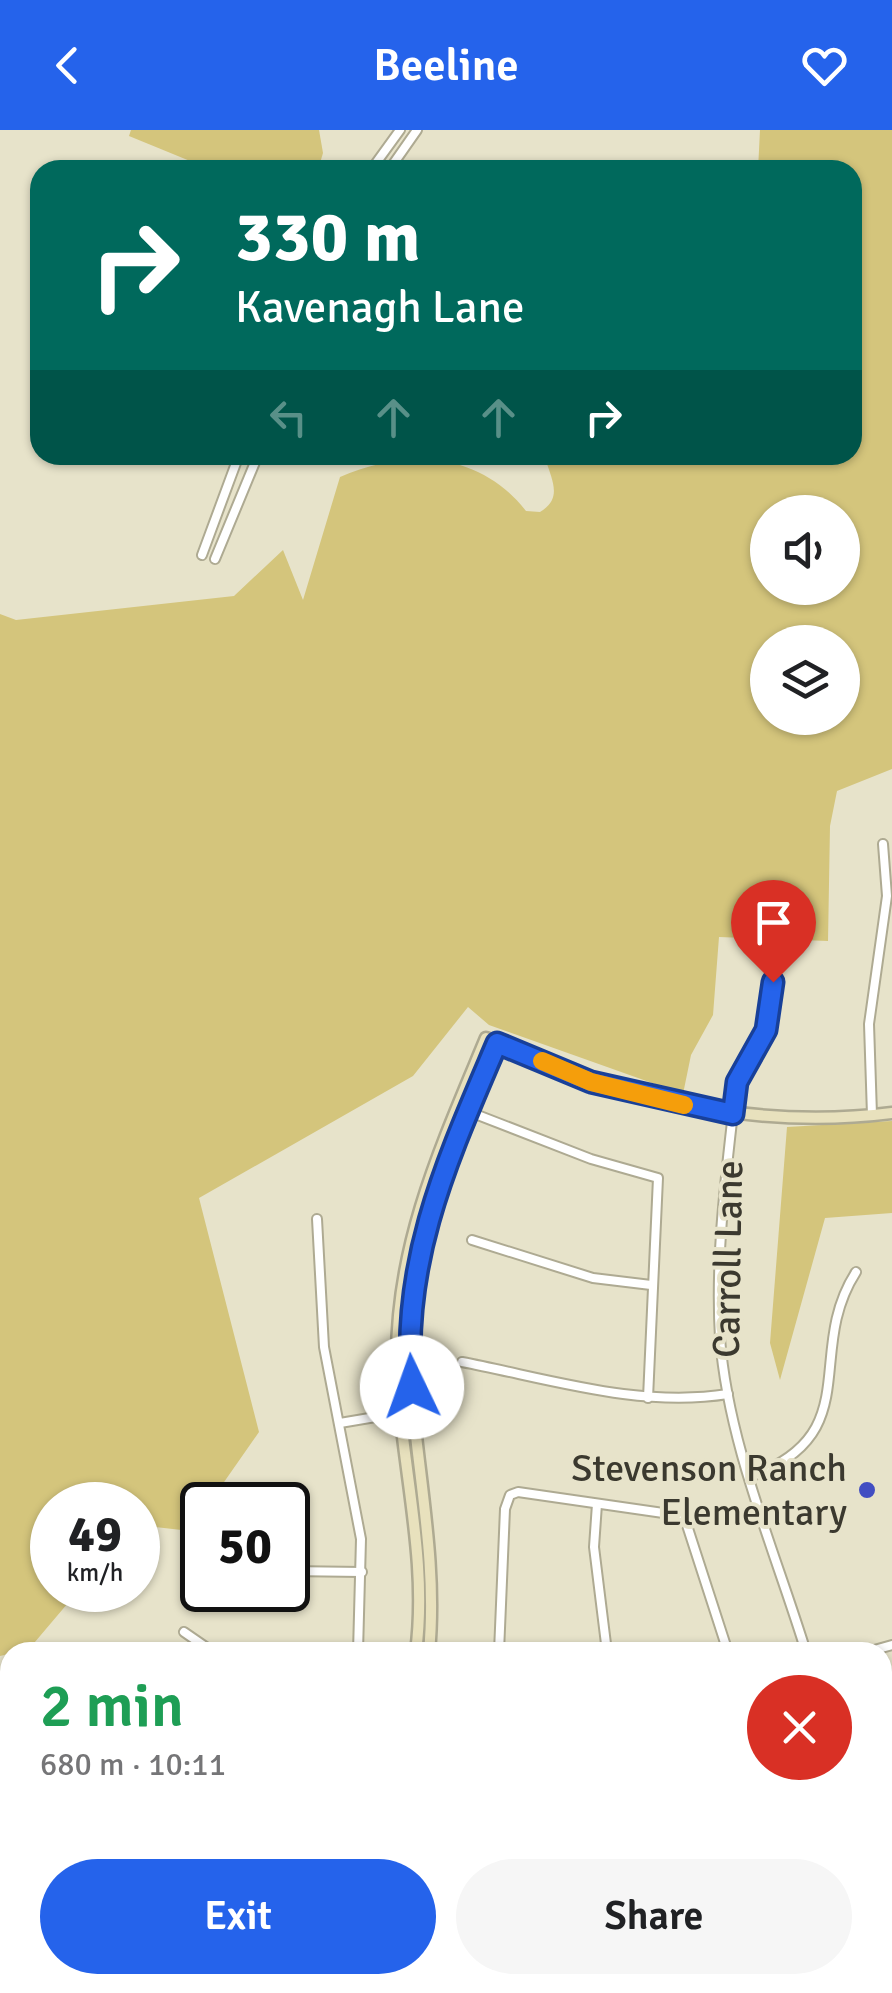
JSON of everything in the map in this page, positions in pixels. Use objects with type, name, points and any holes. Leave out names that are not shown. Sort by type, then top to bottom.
[{"type":"main road","points":[[429,1642],[431,1580],[409,1411],[398,1362],[404,1263],[426,1183],[492,1040],[591,1082],[733,1114],[892,1113]]},
{"type":"main road","points":[[409,1411],[418,1562],[416,1642]]},
{"type":"street","points":[[379,160],[400,130]]},
{"type":"street","points":[[396,160],[418,130]]},
{"type":"street","points":[[202,555],[235,465]]},
{"type":"street","points":[[215,559],[254,465]]},
{"type":"street","points":[[872,1115],[869,1024],[887,896],[883,844]]},
{"type":"street","name":"Carroll Lane","points":[[773,982],[766,1030],[737,1082],[720,1256],[720,1337],[728,1394],[803,1642]]},
{"type":"street","points":[[463,1109],[590,1159],[658,1178],[651,1285],[653,1357],[648,1398]]},
{"type":"street","points":[[317,1219],[319,1310],[355,1496],[362,1572],[358,1642]]},
{"type":"street","points":[[472,1240],[594,1278],[651,1285]]},
{"type":"street","points":[[752,1476],[786,1462],[812,1438],[824,1406],[839,1308],[856,1272]]},
{"type":"street","points":[[462,1362],[648,1398],[686,1400],[728,1394]]},
{"type":"street","points":[[340,1422],[409,1411]]},
{"type":"street","points":[[500,1642],[505,1509],[510,1495],[529,1492],[684,1516],[725,1642]]},
{"type":"street","points":[[597,1504],[595,1560],[606,1642]]},
{"type":"street","points":[[310,1572],[362,1572]]},
{"type":"street","points":[[184,1632],[198,1642]]},
{"type":"shaded area","points":[[131,130],[319,130],[323,153],[321,160],[188,160],[129,136]]},
{"type":"shaded area","points":[[760,130],[892,130],[892,769],[837,791],[830,826],[828,941],[719,937],[713,1015],[691,1055],[683,1094],[489,1025],[468,1007],[413,1076],[199,1198],[259,1432],[224,1482],[180,1482],[180,1530],[160,1528],[160,1482],[30,1482],[30,1612],[60,1612],[35,1642],[0,1642],[0,614],[16,620],[234,596],[283,550],[303,600],[340,477],[378,465],[464,466],[507,491],[526,511],[540,512],[553,496],[547,465],[862,465],[862,160],[758,160]]},
{"type":"shaded area","points":[[892,1121],[892,1213],[825,1218],[780,1380],[770,1343],[787,1127]]},
{"type":"slow traffic","points":[[542,1061],[591,1082],[684,1105]]},
{"type":"place","name":"Stevenson Ranch Elementary","points":[[867,1490]]},
{"type":"route","points":[[412,1387],[411,1298],[423,1230],[497,1043],[591,1082],[733,1114],[737,1082],[766,1030],[773,982]]}]
